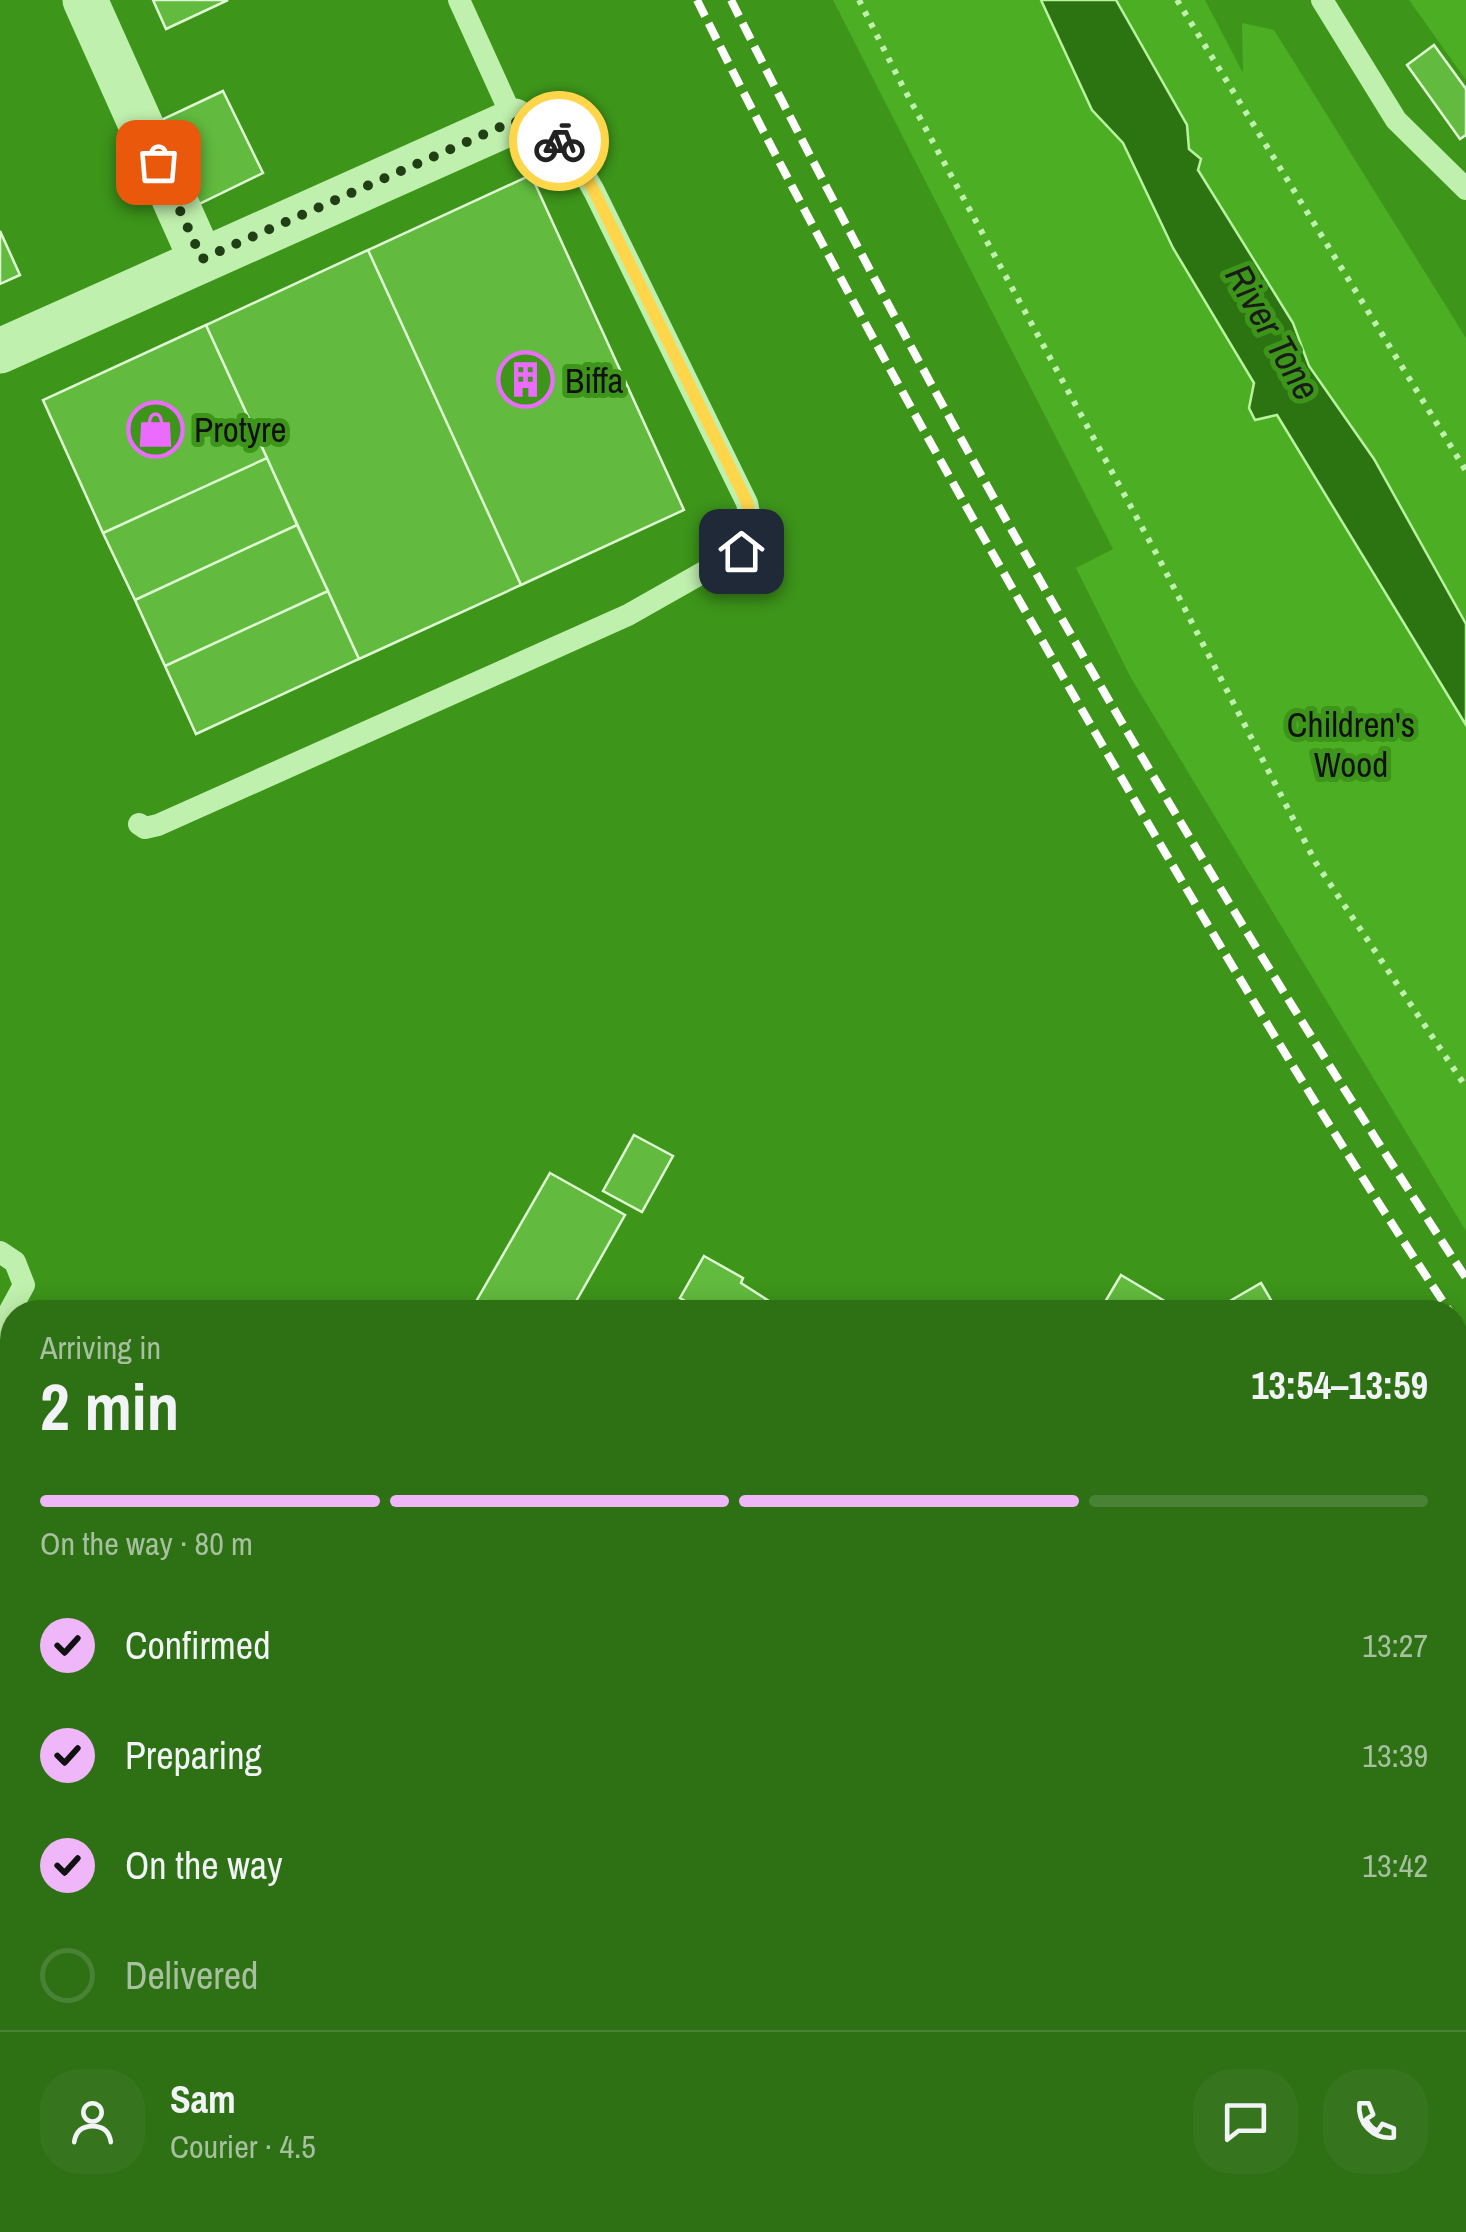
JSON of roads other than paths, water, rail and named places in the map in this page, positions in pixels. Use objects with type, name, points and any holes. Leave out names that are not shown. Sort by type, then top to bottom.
[{"type":"street","points":[[84,0],[202,259]]},
{"type":"street","points":[[0,351],[514,121]]},
{"type":"lane","points":[[139,824],[145,828],[158,826],[628,615],[727,560],[741,551],[749,538],[752,525],[747,502],[594,191],[571,150],[557,139],[514,121],[460,0]]},
{"type":"lane","points":[[1322,0],[1396,120],[1466,189]]},
{"type":"lane","points":[[0,1252],[15,1262],[24,1284],[15,1300]]},
{"type":"water","name":"River Tone","points":[[1041,0],[1116,0],[1187,125],[1189,149],[1201,159],[1198,170],[1293,323],[1309,366],[1374,459],[1466,624],[1466,725],[1277,415],[1255,420],[1249,408],[1254,383],[1173,248],[1123,143],[1092,110]]},
{"type":"railway","points":[[697,0],[878,348],[1070,689],[1303,1082],[1442,1300]]},
{"type":"railway","points":[[731,0],[901,328],[1080,650],[1268,967],[1466,1278]]},
{"type":"place","name":"Biffa","points":[[526,380]]},
{"type":"place","name":"Protyre","points":[[155,429]]},
{"type":"park label","name":"Children's Wood","points":[[1351,744]]}]
